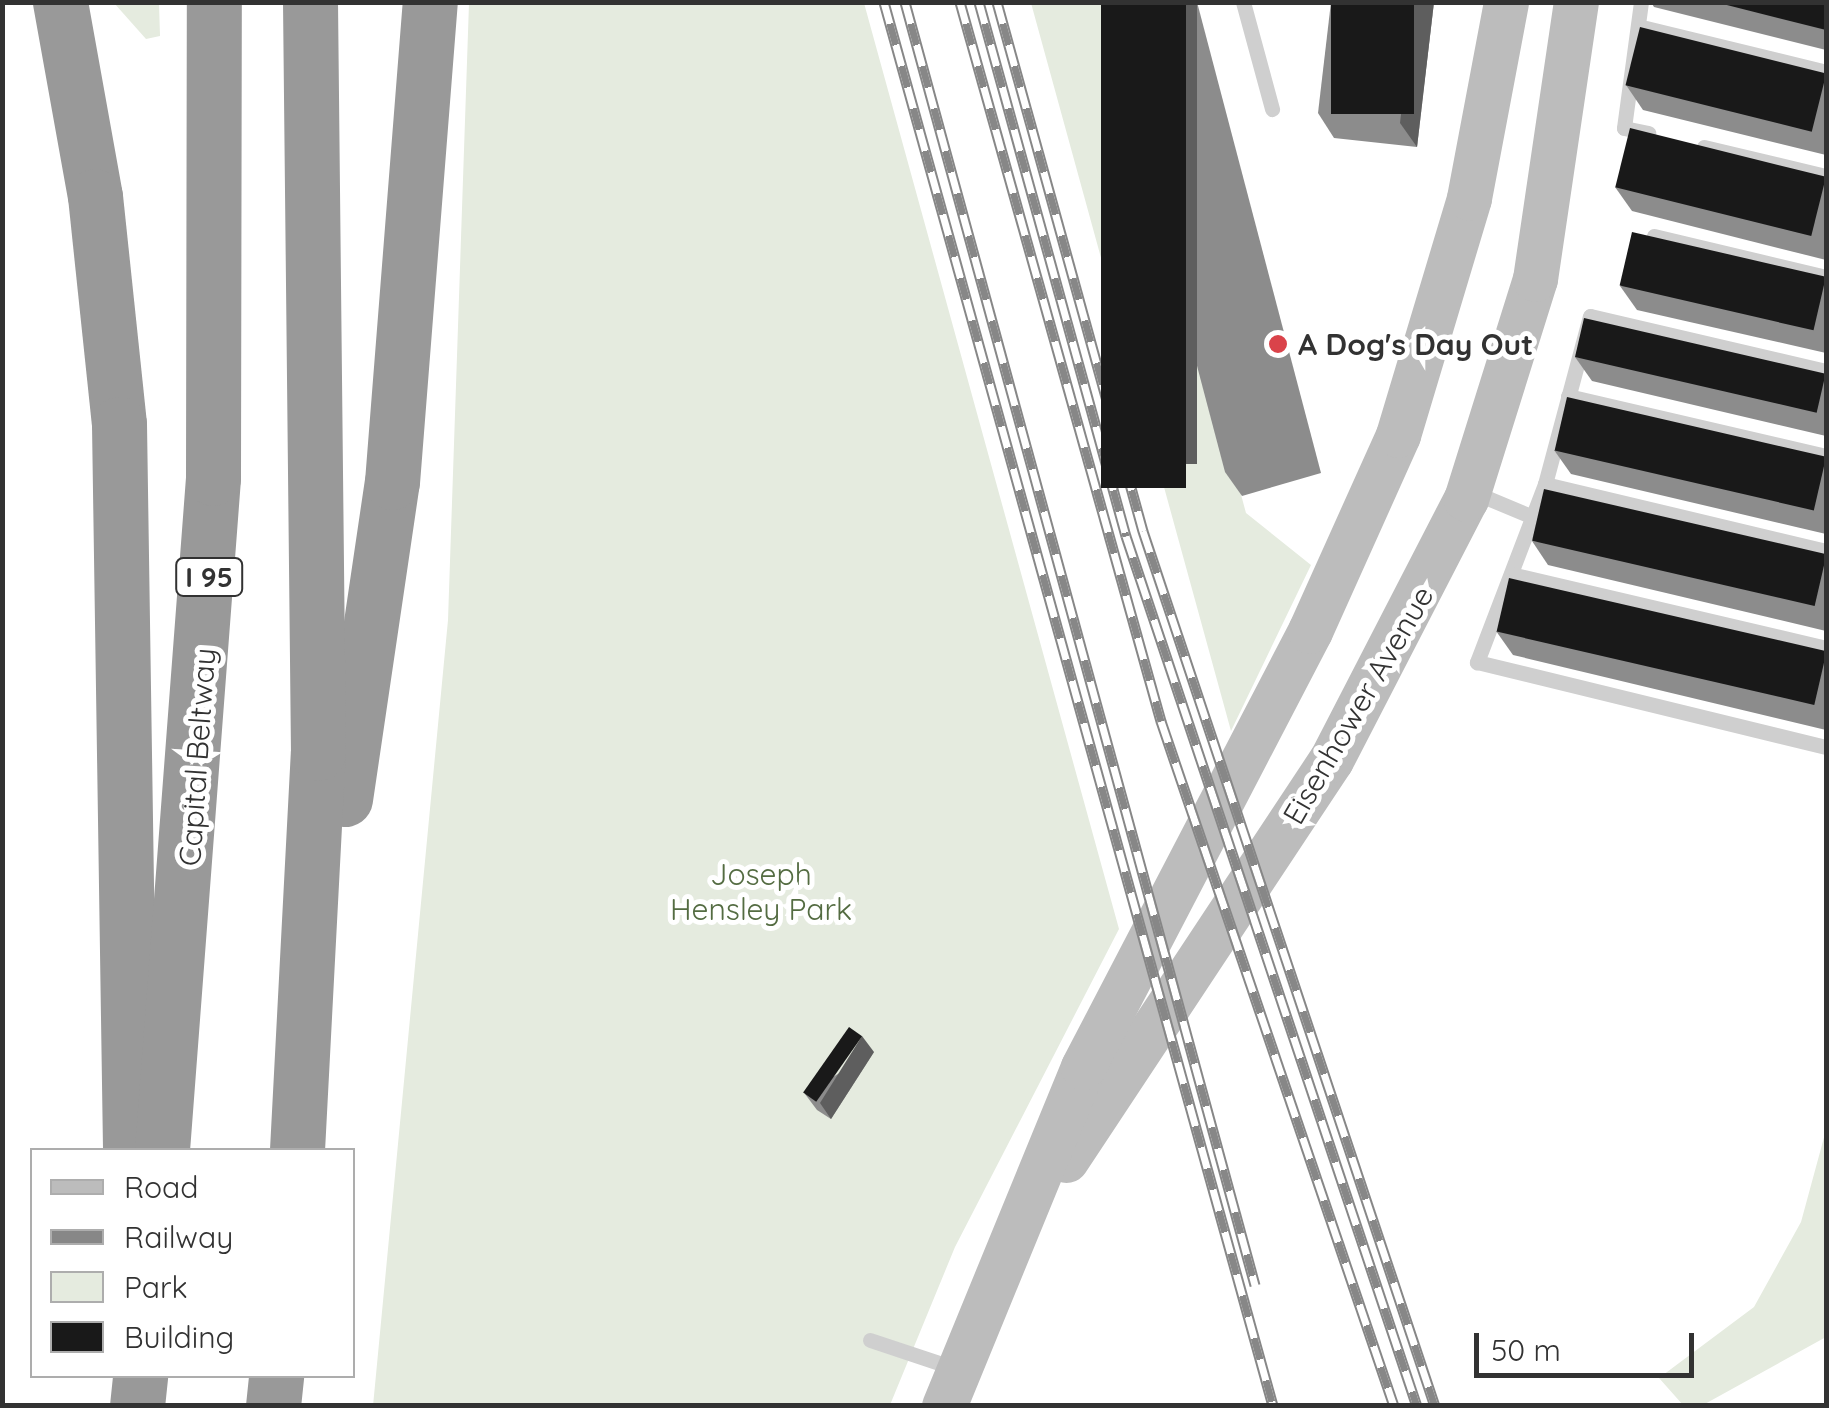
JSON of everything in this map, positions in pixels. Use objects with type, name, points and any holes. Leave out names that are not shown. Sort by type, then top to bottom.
[{"type":"highway","points":[[60,2],[94,196],[119,424],[130,1148]]},
{"type":"highway","name":"Capital Beltway","points":[[162,1148],[214,478],[214,2]]},
{"type":"highway","points":[[299,1127],[318,753],[310,2]]},
{"type":"highway","points":[[299,1127],[392,482],[430,2]]},
{"type":"highway","points":[[128,1378],[128,1406]]},
{"type":"highway","points":[[137,1406],[140,1378]]},
{"type":"highway","points":[[273,1406],[276,1378]]},
{"type":"main road","name":"Eisenhower Avenue","points":[[951,1387],[1083,1067],[1310,632],[1398,436],[1469,198],[1506,2]]},
{"type":"main road","name":"Eisenhower Avenue","points":[[1018,1226],[1331,760],[1404,634],[1469,490],[1535,279],[1576,2]]},
{"type":"lane","points":[[1243,2],[1272,109]]},
{"type":"lane","points":[[1641,2],[1624,128],[1661,136]]},
{"type":"lane","points":[[1638,26],[1826,72]]},
{"type":"lane","points":[[1679,141],[1826,176]]},
{"type":"lane","points":[[1654,236],[1826,277]]},
{"type":"lane","points":[[1826,371],[1590,316],[1545,484],[1477,662],[1826,748]]},
{"type":"lane","points":[[1568,396],[1826,456]]},
{"type":"lane","points":[[1545,484],[1826,552]]},
{"type":"lane","points":[[1469,490],[1533,517]]},
{"type":"lane","points":[[1511,574],[1826,648]]},
{"type":"lane","points":[[870,1340],[951,1387]]},
{"type":"green space","points":[[114,3],[159,3],[160,36],[146,39]]},
{"type":"green space","name":"Joseph Hensley Park","points":[[469,3],[864,3],[1119,929],[955,1247],[890,1405],[373,1406],[448,620]]},
{"type":"green space","points":[[1031,3],[1108,3],[1246,513],[1311,565],[1231,731]]},
{"type":"green space","points":[[1826,1130],[1826,1337],[1703,1405],[1683,1405],[1659,1378],[1754,1307],[1801,1222]]},
{"type":"building","points":[[1101,2],[1186,2],[1186,488],[1101,488]]},
{"type":"building","points":[[1331,2],[1414,2],[1414,114],[1331,114]]},
{"type":"building","points":[[1715,2],[1826,2],[1826,30]]},
{"type":"building","points":[[1640,27],[1826,73],[1812,132],[1625,85]]},
{"type":"building","points":[[1630,128],[1826,177],[1811,236],[1615,187]]},
{"type":"building","points":[[1632,232],[1826,277],[1814,330],[1620,286]]},
{"type":"building","points":[[1584,318],[1826,374],[1817,413],[1575,357]]},
{"type":"building","points":[[1567,397],[1826,457],[1814,510],[1555,451]]},
{"type":"building","points":[[1544,489],[1826,554],[1815,606],[1532,541]]},
{"type":"building","points":[[1509,578],[1826,651],[1814,705],[1497,632]]},
{"type":"building","points":[[849,1027],[862,1036],[816,1102],[803,1093]]},
{"type":"railway","points":[[884,2],[1273,1406]]},
{"type":"railway","points":[[905,2],[1255,1285]]},
{"type":"railway","points":[[960,2],[1161,721],[1394,1406]]},
{"type":"railway","points":[[979,2],[1126,536],[1417,1406]]},
{"type":"railway","points":[[997,2],[1143,531],[1435,1406]]},
{"type":"place","name":"A Dog's Day Out","points":[[1278,344]]}]
